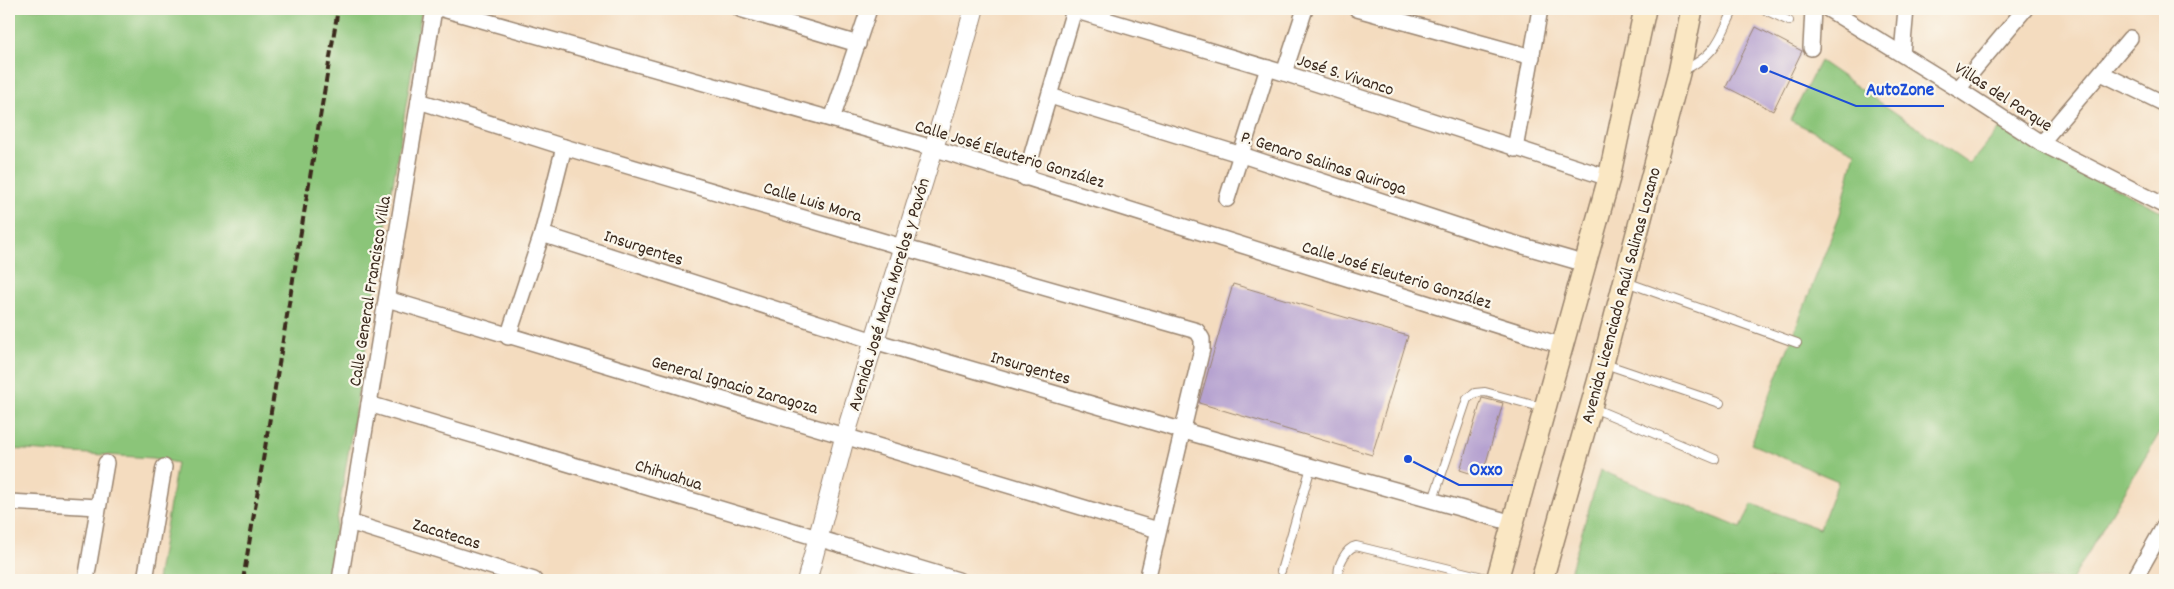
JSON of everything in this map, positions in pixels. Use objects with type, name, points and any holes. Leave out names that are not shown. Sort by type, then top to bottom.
[{"type":"main road","points":[[1497,580],[1609,178],[1645,9]]},
{"type":"main road","name":"Avenida Licenciado Raúl Salinas Lozano","points":[[1542,580],[1603,363],[1679,73],[1692,9]]},
{"type":"street","name":"Calle General Francisco Villa","points":[[340,580],[434,9]]},
{"type":"street","name":"Calle José Eleuterio González","points":[[443,9],[932,148],[1563,346]]},
{"type":"street","points":[[740,9],[858,44]]},
{"type":"street","points":[[832,119],[869,9]]},
{"type":"street","name":"Avenida José María Morelos y Pavón","points":[[808,580],[845,436],[956,75],[974,9]]},
{"type":"street","points":[[1026,178],[1050,96],[1072,9]]},
{"type":"street","name":"José S. Vivanco","points":[[1072,9],[1284,73],[1609,178]]},
{"type":"street","points":[[1284,73],[1305,9]]},
{"type":"street","points":[[1358,9],[1532,57]]},
{"type":"street","points":[[1515,149],[1540,9]]},
{"type":"street","points":[[1811,48],[1813,9]]},
{"type":"street","name":"Villas del Parque","points":[[1828,9],[1958,89],[2041,143],[2165,206]]},
{"type":"street","points":[[1902,54],[1906,9]]},
{"type":"street","points":[[2007,30],[2009,9]]},
{"type":"street","points":[[1958,89],[2025,9]]},
{"type":"street","points":[[2041,143],[2130,38]]},
{"type":"street","points":[[1227,199],[1268,68]]},
{"type":"street","points":[[2101,73],[2165,104]]},
{"type":"street","name":"P. Genaro Salinas Quiroga","points":[[1050,96],[1242,155],[1485,235],[1586,264]]},
{"type":"street","name":"Calle Luis Mora","points":[[419,100],[564,147],[902,247],[1197,331],[1202,339],[1202,349],[1184,431]]},
{"type":"street","points":[[508,337],[542,234],[564,147]]},
{"type":"street","name":"Insurgentes","points":[[542,234],[874,341],[1184,431],[1513,523]]},
{"type":"street","name":"General Ignacio Zaragoza","points":[[387,299],[508,337],[1158,530]]},
{"type":"street","name":"Chihuahua","points":[[369,404],[958,580]]},
{"type":"street","points":[[1147,580],[1184,431]]},
{"type":"street","points":[[86,580],[106,463]]},
{"type":"street","points":[[145,580],[164,467]]},
{"type":"street","points":[[9,502],[98,507]]},
{"type":"street","name":"Zacatecas","points":[[349,522],[534,580]]},
{"type":"street","points":[[2139,579],[2165,525]]},
{"type":"lane","points":[[1679,73],[1703,60],[1710,53],[1719,40],[1734,9]]},
{"type":"lane","points":[[1763,9],[1789,21]]},
{"type":"lane","points":[[1624,282],[1796,343]]},
{"type":"lane","points":[[1603,363],[1720,403]]},
{"type":"lane","points":[[1433,500],[1467,399],[1475,393],[1486,392],[1546,409]]},
{"type":"lane","points":[[1591,407],[1715,459]]},
{"type":"lane","points":[[1281,571],[1311,466]]},
{"type":"lane","points":[[1345,580],[1339,577],[1338,571],[1346,552],[1352,546],[1356,546],[1497,580]]},
{"type":"green space","points":[[9,9],[422,9],[327,580],[157,580],[177,463],[153,458],[9,449]]},
{"type":"green space","points":[[1820,61],[1970,164],[1999,129],[2165,213],[2165,316],[2162,328],[2165,341],[2165,424],[2072,580],[1568,580],[1600,470],[1741,528],[1752,504],[1820,529],[1838,481],[1751,444],[1840,214],[1855,152],[1790,120]]},
{"type":"building","points":[[1756,27],[1802,51],[1773,111],[1726,87]]},
{"type":"building","points":[[1233,284],[1408,336],[1372,455],[1199,403]]},
{"type":"building","points":[[1482,398],[1503,403],[1482,477],[1460,470]]},
{"type":"railway","points":[[243,580],[338,9]]},
{"type":"place","name":"AutoZone","points":[[1764,69]]},
{"type":"place","name":"Oxxo","points":[[1408,459]]}]
